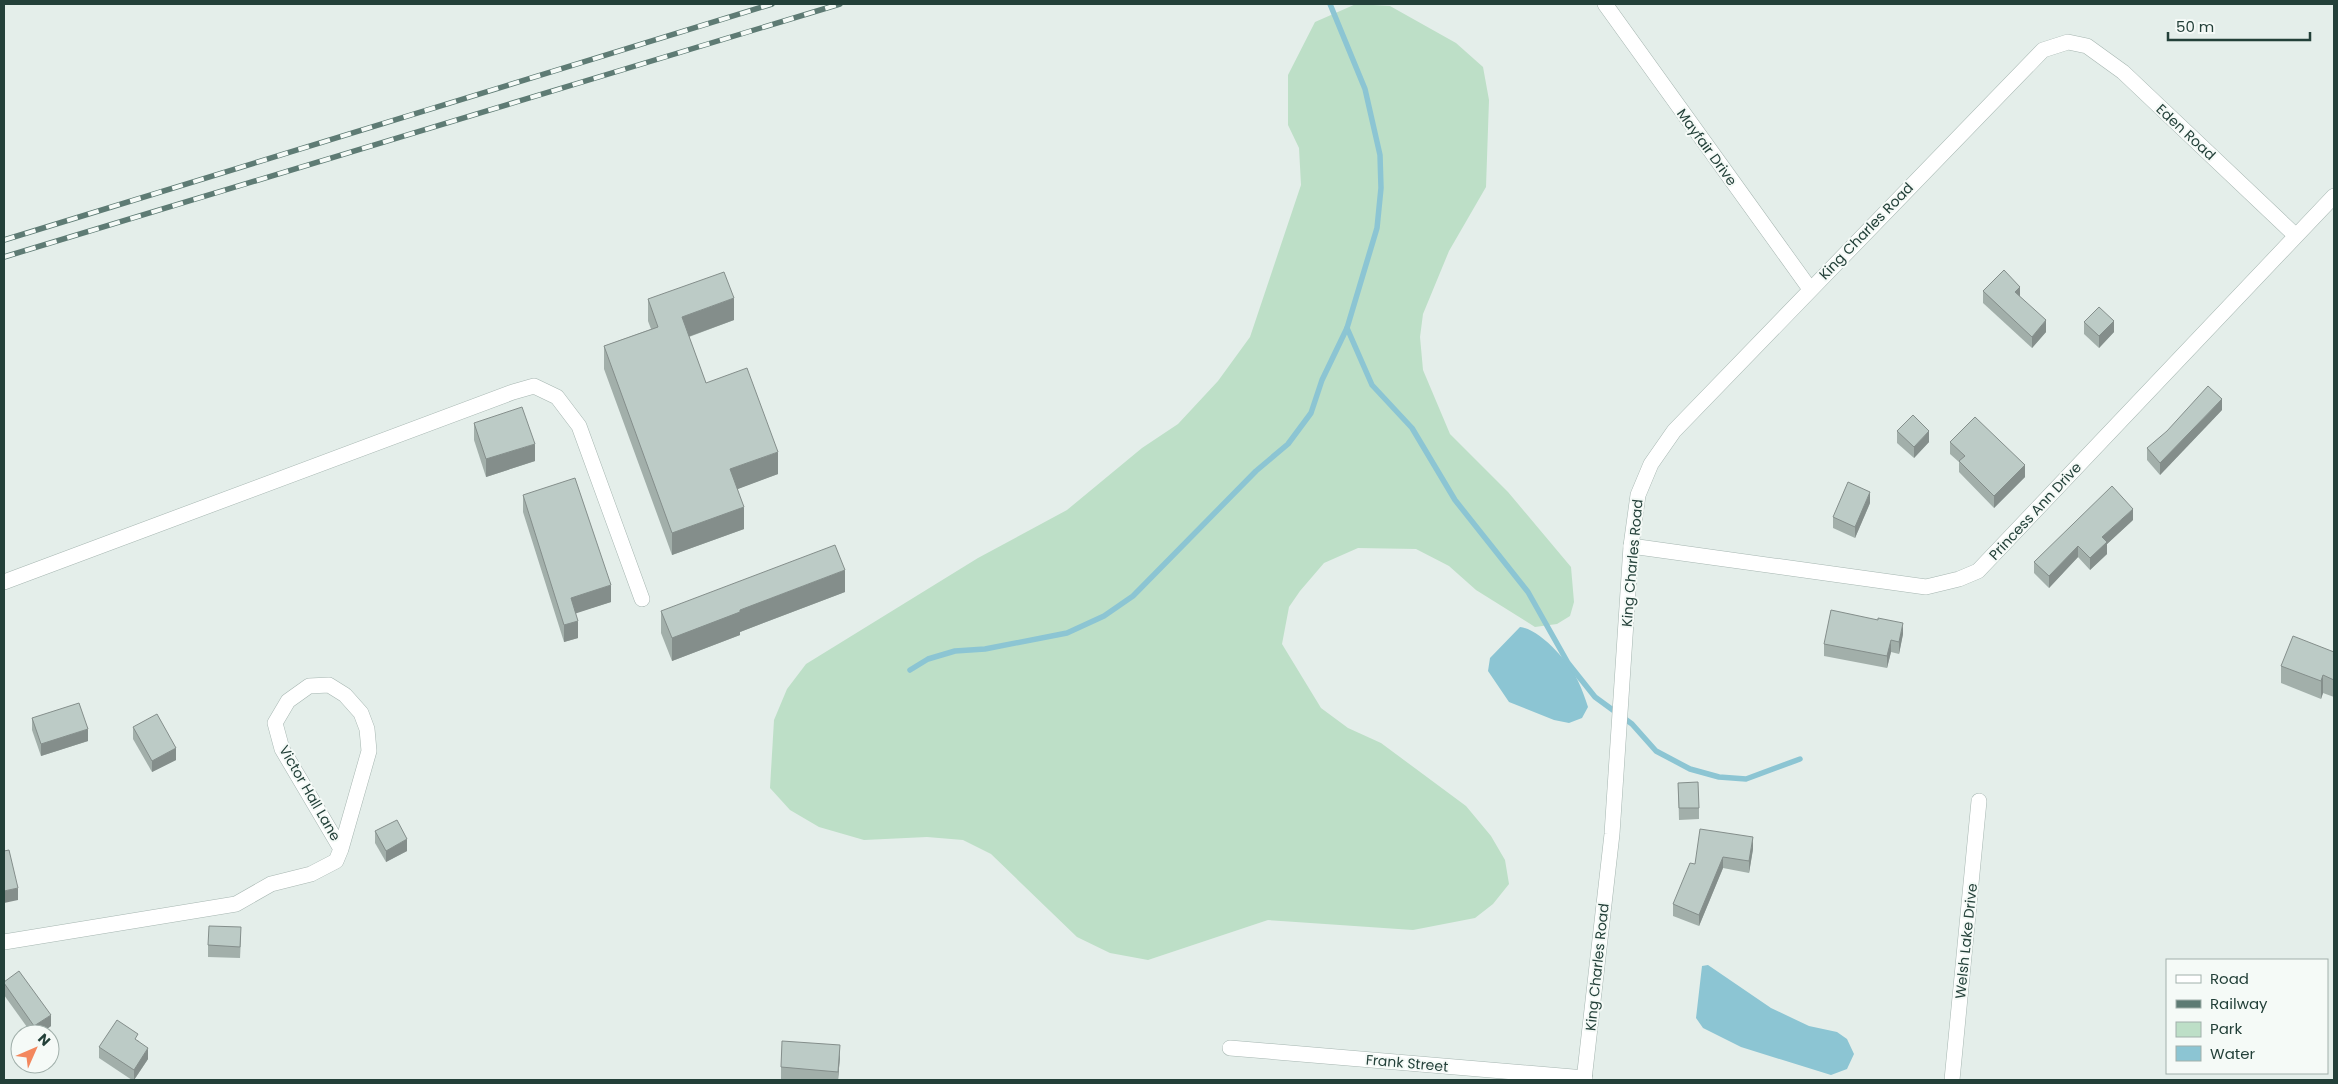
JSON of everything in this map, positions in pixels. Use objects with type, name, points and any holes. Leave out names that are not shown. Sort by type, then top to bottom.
[{"type":"street","name":"Mayfair Drive","points":[[1604,4],[1810,290]]},
{"type":"street","name":"King Charles Road","points":[[1584,1079],[1612,834],[1631,546],[1638,494],[1651,464],[1674,431],[2043,50],[2068,42]]},
{"type":"street","name":"Eden Road","points":[[2068,42],[2086,46],[2123,72],[2295,235]]},
{"type":"street","name":"Princess Ann Drive","points":[[1631,546],[1926,587],[1959,579],[1978,571],[2334,196]]},
{"type":"street","points":[[4,582],[503,395],[534,386],[557,397],[580,426],[642,599]]},
{"type":"street","name":"Victor Hall Lane","points":[[4,942],[236,904],[271,884],[311,874],[336,861],[342,849],[369,751],[367,730],[360,713],[345,695],[329,685],[309,686],[288,701],[275,723],[282,749],[342,849]]},
{"type":"street","name":"Welsh Lake Drive","points":[[1952,1080],[1979,801]]},
{"type":"street","name":"Frank Street","points":[[1230,1048],[1584,1079]]},
{"type":"green space","points":[[1356,4],[1390,6],[1456,43],[1483,67],[1489,100],[1486,187],[1449,251],[1423,314],[1420,337],[1423,370],[1450,434],[1508,492],[1571,567],[1574,602],[1570,616],[1557,624],[1535,627],[1476,590],[1449,566],[1416,549],[1358,548],[1324,563],[1300,591],[1289,607],[1282,644],[1321,708],[1348,728],[1381,743],[1466,806],[1491,836],[1505,860],[1509,884],[1493,904],[1475,918],[1413,930],[1268,920],[1148,960],[1110,953],[1077,937],[991,854],[963,840],[927,837],[864,840],[819,827],[790,810],[770,788],[774,720],[787,689],[806,664],[978,558],[1067,510],[1142,448],[1178,424],[1218,381],[1250,337],[1301,185],[1299,148],[1288,125],[1288,75],[1315,22]]},
{"type":"water","points":[[1520,627],[1528,629],[1545,640],[1568,665],[1579,684],[1588,707],[1582,718],[1569,723],[1554,720],[1509,702],[1488,671],[1490,658]]},
{"type":"water","points":[[1708,965],[1771,1008],[1809,1026],[1837,1032],[1847,1039],[1854,1054],[1847,1069],[1831,1075],[1741,1047],[1703,1028],[1696,1018],[1702,966]]},
{"type":"building","points":[[2004,270],[2020,287],[2015,292],[2046,320],[2032,337],[1983,291]]},
{"type":"building","points":[[724,272],[734,298],[682,317],[706,383],[747,368],[778,452],[730,469],[744,507],[672,533],[604,346],[658,327],[648,299]]},
{"type":"building","points":[[2099,307],[2114,321],[2099,336],[2084,322]]},
{"type":"building","points":[[2208,386],[2222,399],[2160,463],[2147,448],[2167,431]]},
{"type":"building","points":[[522,407],[535,444],[486,459],[474,423]]},
{"type":"building","points":[[1913,415],[1929,431],[1914,447],[1897,431]]},
{"type":"building","points":[[1975,417],[2025,465],[1994,496],[1959,461],[1965,456],[1950,442]]},
{"type":"building","points":[[575,478],[611,585],[571,598],[578,621],[564,625],[523,495]]},
{"type":"building","points":[[1848,482],[1870,492],[1855,527],[1833,517]]},
{"type":"building","points":[[2112,486],[2133,509],[2102,537],[2107,542],[2090,558],[2078,546],[2049,576],[2034,562]]},
{"type":"building","points":[[835,545],[845,570],[672,638],[661,611]]},
{"type":"building","points":[[1831,610],[1903,623],[1899,642],[1891,640],[1887,656],[1824,644]]},
{"type":"building","points":[[2293,636],[2334,652],[2334,680],[2323,675],[2321,681],[2281,666]]},
{"type":"building","points":[[79,703],[88,729],[41,744],[32,718]]},
{"type":"building","points":[[157,714],[176,748],[152,761],[133,727]]},
{"type":"building","points":[[1698,782],[1699,808],[1679,808],[1678,783]]},
{"type":"building","points":[[397,820],[407,839],[386,851],[375,831]]},
{"type":"building","points":[[1700,829],[1753,837],[1749,861],[1723,857],[1699,915],[1673,904],[1690,863],[1695,864]]},
{"type":"building","points":[[9,850],[18,888],[4,891],[4,851]]},
{"type":"building","points":[[209,926],[241,927],[240,947],[208,945]]},
{"type":"building","points":[[19,971],[51,1015],[37,1024],[33,1024],[4,982]]},
{"type":"building","points":[[117,1020],[138,1034],[135,1039],[148,1048],[134,1070],[99,1047]]},
{"type":"building","points":[[782,1041],[840,1045],[838,1072],[781,1067]]},
{"type":"waterway","points":[[910,670],[928,659],[955,651],[985,649],[1067,633],[1104,616],[1133,596],[1256,471],[1288,444],[1311,413],[1322,380],[1347,328],[1377,228],[1381,188],[1380,155],[1365,89],[1330,4]]},
{"type":"waterway","points":[[1347,328],[1372,385],[1412,428],[1455,500],[1528,592],[1568,663],[1595,697],[1632,724],[1656,751],[1690,769],[1719,777],[1746,779],[1800,759]]},
{"type":"railway","points":[[4,240],[772,4]]},
{"type":"railway","points":[[4,257],[840,4]]}]
